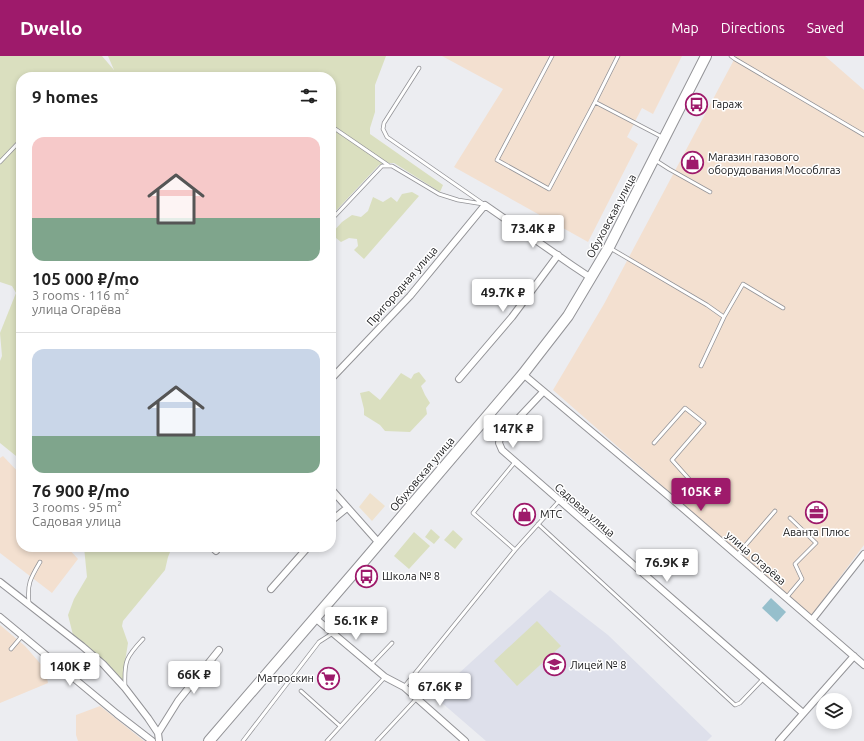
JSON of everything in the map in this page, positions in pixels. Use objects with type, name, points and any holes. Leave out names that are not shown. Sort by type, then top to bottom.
[{"type":"main road","name":"Обуховская улица","points":[[209,741],[380,543],[523,374],[568,316],[609,247],[706,56]]},
{"type":"street","points":[[485,204],[591,278]]},
{"type":"street","name":"Пригородная улица","points":[[336,375],[410,296],[485,204]]},
{"type":"street","points":[[459,379],[512,317],[558,255]]},
{"type":"street","name":"улица Огарёва","points":[[523,374],[672,499],[864,665]]},
{"type":"street","name":"Садовая улица","points":[[543,392],[500,438],[500,446],[515,462],[559,501],[803,713]]},
{"type":"street","points":[[336,495],[380,543]]},
{"type":"street","points":[[336,517],[347,508]]},
{"type":"street","points":[[271,589],[304,552]]},
{"type":"street","points":[[812,620],[864,554]]},
{"type":"street","points":[[0,582],[103,664],[125,688],[148,718],[158,733],[159,741]]},
{"type":"street","points":[[0,617],[152,741]]},
{"type":"street","points":[[315,618],[385,677],[404,687],[465,741]]},
{"type":"street","points":[[158,733],[178,701],[219,650]]},
{"type":"street","points":[[779,741],[854,656]]},
{"type":"lane","points":[[552,56],[497,160],[549,188],[618,56]]},
{"type":"lane","points":[[731,56],[864,135]]},
{"type":"lane","points":[[419,68],[384,123],[384,132],[387,137],[485,204]]},
{"type":"lane","points":[[595,102],[664,138]]},
{"type":"lane","points":[[336,129],[388,165],[439,194],[458,200],[485,204]]},
{"type":"lane","points":[[0,162],[16,145]]},
{"type":"lane","points":[[654,159],[710,192]]},
{"type":"lane","points":[[336,215],[382,166],[388,165]]},
{"type":"lane","points":[[609,247],[707,305],[724,317]]},
{"type":"lane","points":[[700,366],[724,317],[743,284],[783,308]]},
{"type":"lane","points":[[654,443],[685,408],[704,423],[672,460],[689,479],[672,499]]},
{"type":"lane","points":[[515,462],[473,513],[516,550]]},
{"type":"lane","points":[[404,687],[516,550],[559,501]]},
{"type":"lane","points":[[737,555],[775,511]]},
{"type":"lane","points":[[786,598],[802,580],[795,564],[816,543],[790,518]]},
{"type":"lane","points":[[538,524],[735,705],[740,703],[763,679]]},
{"type":"lane","points":[[29,605],[28,589],[30,580],[40,562]]},
{"type":"lane","points":[[243,741],[319,642],[333,634]]},
{"type":"lane","points":[[11,649],[22,636]]},
{"type":"lane","points":[[125,688],[125,670],[128,656],[143,639]]},
{"type":"lane","points":[[371,665],[392,642]]},
{"type":"lane","points":[[327,741],[385,677]]},
{"type":"lane","points":[[301,691],[340,726]]},
{"type":"lane","points":[[377,741],[417,698]]},
{"type":"shaded area","points":[[442,56],[682,56],[653,114],[642,108],[627,137],[638,144],[588,242],[454,167],[503,89]]},
{"type":"shaded area","points":[[736,56],[825,56],[864,90],[864,545],[811,616],[553,390],[604,304]]},
{"type":"shaded area","points":[[3,456],[16,470],[16,552],[72,552],[78,559],[52,593],[0,553],[0,458]]},
{"type":"shaded area","points":[[370,493],[385,506],[372,521],[359,507]]},
{"type":"shaded area","name":"Лицей № 8","points":[[550,590],[608,635],[712,736],[707,741],[486,741],[434,696]]},
{"type":"shaded area","points":[[0,625],[25,646],[45,669],[48,683],[0,703]]},
{"type":"shaded area","points":[[100,706],[144,741],[78,741],[76,735],[76,715]]},
{"type":"green space","points":[[0,56],[102,56],[114,70],[108,56],[386,56],[375,85],[375,112],[370,128],[370,134],[443,185],[440,192],[394,163],[384,163],[379,165],[336,211],[336,72],[16,72],[16,293],[12,286],[0,282]]},
{"type":"green space","points":[[412,192],[419,196],[364,259],[354,250],[358,246],[357,239],[349,238],[341,242],[336,238],[336,229],[352,215],[361,217],[368,211],[373,197],[383,202],[391,197],[397,202],[402,194]]},
{"type":"green space","points":[[16,293],[16,456],[0,443],[0,361],[2,356],[0,333]]},
{"type":"green space","points":[[419,372],[426,381],[421,386],[430,403],[426,408],[427,414],[410,432],[385,431],[380,425],[364,415],[360,393],[369,391],[380,400],[401,373],[411,379],[414,374]]},
{"type":"green space","points":[[431,529],[440,537],[434,544],[425,537]]},
{"type":"green space","points":[[453,530],[463,539],[455,549],[444,540]]},
{"type":"green space","points":[[414,532],[430,546],[409,569],[394,556]]},
{"type":"green space","points":[[84,552],[170,552],[165,570],[123,621],[122,626],[128,643],[123,682],[104,661],[73,635],[68,615],[74,599],[87,577]]},
{"type":"green space","points":[[537,621],[561,646],[517,686],[494,661]]},
{"type":"water","points":[[771,598],[786,612],[777,622],[762,608]]},
{"type":"place","name":"Гараж","points":[[697,104]]},
{"type":"place","name":"Магазин газового оборудования Мособлгаз","points":[[692,163]]},
{"type":"place","name":"Аванта Плюс","points":[[816,512]]},
{"type":"place","name":"МТС","points":[[524,514]]},
{"type":"place","name":"Школа № 8","points":[[367,576]]},
{"type":"place","name":"Лицей № 8","points":[[554,665]]},
{"type":"place","name":"Матроскин","points":[[329,678]]}]
